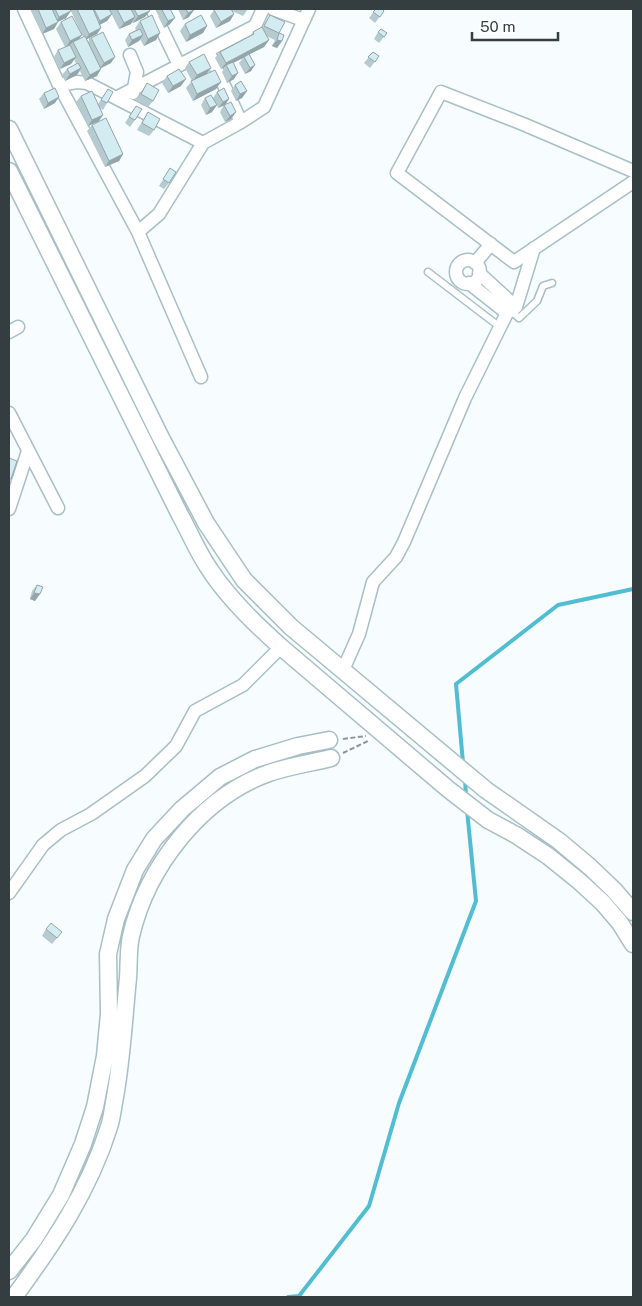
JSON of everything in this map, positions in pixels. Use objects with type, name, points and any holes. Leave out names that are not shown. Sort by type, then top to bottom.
[{"type":"street","points":[[24,9],[59,85],[138,232],[202,377]]},
{"type":"street","points":[[68,9],[84,39]]},
{"type":"street","points":[[152,9],[179,65]]},
{"type":"street","points":[[116,98],[255,26],[264,9]]},
{"type":"street","points":[[138,232],[159,214],[202,143],[264,107],[306,15],[273,9]]},
{"type":"street","points":[[208,51],[241,122]]},
{"type":"street","points":[[130,55],[137,72],[133,96],[135,107]]},
{"type":"street","points":[[59,85],[82,82],[135,107],[202,143]]},
{"type":"street","points":[[633,171],[523,124],[441,92],[398,173],[514,262],[633,182]]},
{"type":"street","points":[[9,129],[16,161],[206,523],[244,580],[291,627],[486,790],[559,841],[596,873],[633,912]]},
{"type":"street","points":[[9,171],[209,570],[230,598],[255,625],[448,790],[488,820],[516,835],[548,856],[578,881],[603,903],[620,923],[633,944]]},
{"type":"street","points":[[469,283],[476,280],[477,268],[491,244]]},
{"type":"street","points":[[343,670],[359,634],[373,582],[396,557],[404,542],[465,398],[500,327],[511,310],[534,248]]},
{"type":"street","points":[[464,260],[477,268],[511,310],[469,283],[459,279],[456,268],[464,260]]},
{"type":"street","points":[[9,413],[58,508]]},
{"type":"street","points":[[9,509],[12,491],[28,451]]},
{"type":"street","points":[[9,893],[43,845],[61,830],[91,814],[146,776],[176,746],[195,711],[243,685],[281,647]]},
{"type":"street","points":[[9,1271],[34,1239],[61,1196],[83,1144],[95,1107],[105,1056],[109,1014],[108,954],[116,919],[135,870],[154,839],[182,809],[220,777],[255,760],[298,746],[329,740]]},
{"type":"street","points":[[14,1297],[49,1249],[76,1206],[96,1164],[109,1126],[119,1074],[130,937],[148,887],[166,856],[191,824],[231,792],[269,773],[332,758]]},
{"type":"lane","points":[[428,272],[500,327]]},
{"type":"lane","points":[[511,310],[520,318],[537,301],[543,286],[552,283]]},
{"type":"path","points":[[329,740],[383,734]]},
{"type":"path","points":[[332,758],[383,734]]},
{"type":"building","points":[[38,9],[52,9],[58,22],[46,28]]},
{"type":"building","points":[[55,9],[70,9],[71,11],[59,17]]},
{"type":"building","points":[[77,9],[93,9],[101,28],[89,34]]},
{"type":"building","points":[[94,9],[109,9],[112,14],[100,21]]},
{"type":"building","points":[[117,9],[131,9],[135,17],[124,23]]},
{"type":"building","points":[[134,9],[149,9],[150,11],[138,16]]},
{"type":"building","points":[[170,9],[175,18],[168,21],[162,10]]},
{"type":"building","points":[[186,9],[193,9],[194,10],[188,13]]},
{"type":"building","points":[[231,9],[234,14],[221,22],[214,10]]},
{"type":"building","points":[[376,9],[384,11],[380,17],[373,12]]},
{"type":"building","points":[[152,15],[160,33],[148,39],[140,21]]},
{"type":"building","points":[[201,15],[207,26],[190,35],[185,24]]},
{"type":"building","points":[[270,15],[285,22],[279,33],[264,26]]},
{"type":"building","points":[[72,16],[82,35],[70,41],[61,22]]},
{"type":"building","points":[[262,27],[269,40],[226,63],[220,52],[254,34],[253,32]]},
{"type":"building","points":[[140,29],[143,35],[132,40],[129,34]]},
{"type":"building","points":[[381,29],[387,33],[384,37],[378,32]]},
{"type":"building","points":[[103,32],[115,57],[104,63],[91,38]]},
{"type":"building","points":[[279,33],[284,35],[282,41],[277,40]]},
{"type":"building","points":[[85,36],[101,69],[90,75],[73,42]]},
{"type":"building","points":[[70,45],[76,57],[64,63],[58,50]]},
{"type":"building","points":[[373,52],[379,56],[375,62],[368,57]]},
{"type":"building","points":[[204,54],[211,68],[197,75],[189,62]]},
{"type":"building","points":[[249,54],[255,65],[250,68],[244,57]]},
{"type":"building","points":[[233,62],[238,73],[232,76],[226,65]]},
{"type":"building","points":[[78,63],[81,68],[70,74],[67,69]]},
{"type":"building","points":[[179,69],[186,79],[173,86],[167,76]]},
{"type":"building","points":[[215,70],[221,82],[197,94],[191,81]]},
{"type":"building","points":[[241,81],[247,91],[240,94],[235,85]]},
{"type":"building","points":[[147,83],[159,90],[153,101],[141,94]]},
{"type":"building","points":[[55,88],[59,97],[48,103],[44,93]]},
{"type":"building","points":[[224,88],[229,99],[223,102],[217,92]]},
{"type":"building","points":[[108,89],[113,92],[107,103],[101,100]]},
{"type":"building","points":[[92,91],[103,115],[92,120],[81,96]]},
{"type":"building","points":[[211,95],[217,105],[210,108],[205,98]]},
{"type":"building","points":[[231,102],[236,112],[230,116],[224,105]]},
{"type":"building","points":[[136,106],[142,109],[135,120],[129,117]]},
{"type":"building","points":[[148,112],[160,119],[154,130],[142,123]]},
{"type":"building","points":[[106,118],[123,154],[109,161],[92,125]]},
{"type":"building","points":[[170,168],[176,172],[169,183],[163,179]]},
{"type":"building","points":[[9,458],[17,461],[11,479],[9,479]]},
{"type":"building","points":[[37,585],[43,587],[40,594],[34,593]]},
{"type":"building","points":[[51,923],[62,932],[57,938],[46,929]]},
{"type":"waterway","points":[[463,763],[456,684],[558,605],[633,589]]},
{"type":"waterway","points":[[465,780],[466,795]]},
{"type":"waterway","points":[[288,1297],[299,1296],[369,1206],[399,1103],[476,901],[467,810]]}]
